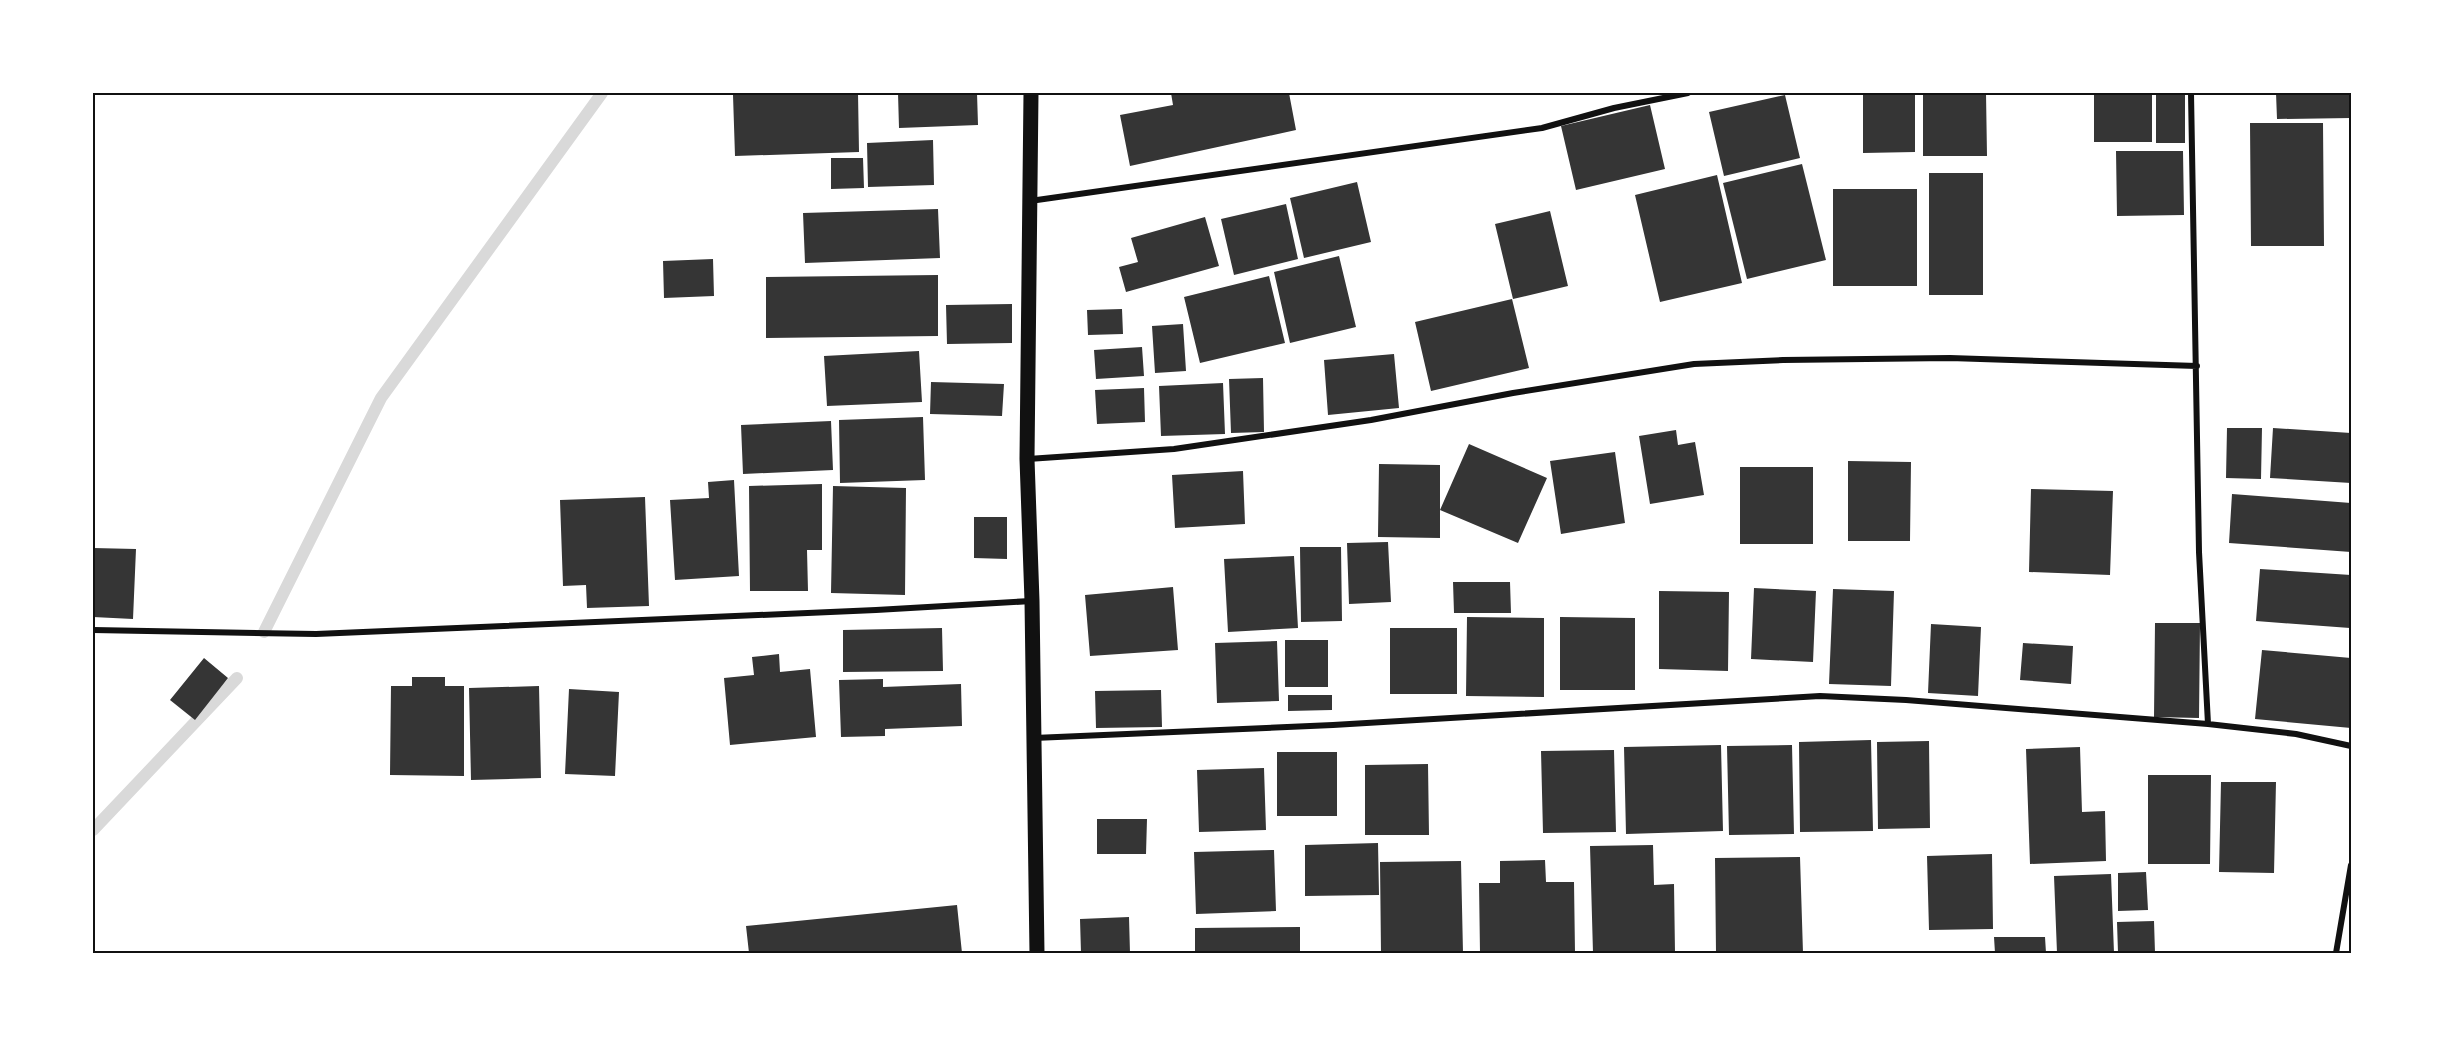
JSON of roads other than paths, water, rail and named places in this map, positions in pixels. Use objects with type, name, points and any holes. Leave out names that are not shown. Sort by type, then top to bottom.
[{"type":"main road","points":[[1031,93],[1027,459],[1032,601],[1037,953]]},
{"type":"street","points":[[1030,201],[1542,128],[1614,108],[1688,93]]},
{"type":"street","points":[[2191,93],[2199,552],[2208,724]]},
{"type":"street","points":[[1027,459],[1174,449],[1371,420],[1513,393],[1694,364],[1783,360],[1950,358],[2197,366]]},
{"type":"street","points":[[93,630],[316,634],[876,610],[1032,601]]},
{"type":"street","points":[[1033,738],[1333,725],[1820,696],[1906,700],[2208,724],[2296,734],[2351,746]]},
{"type":"street","points":[[2336,953],[2351,865]]},
{"type":"waterway","points":[[264,632],[381,398],[602,93]]},
{"type":"waterway","points":[[93,830],[237,678]]}]
